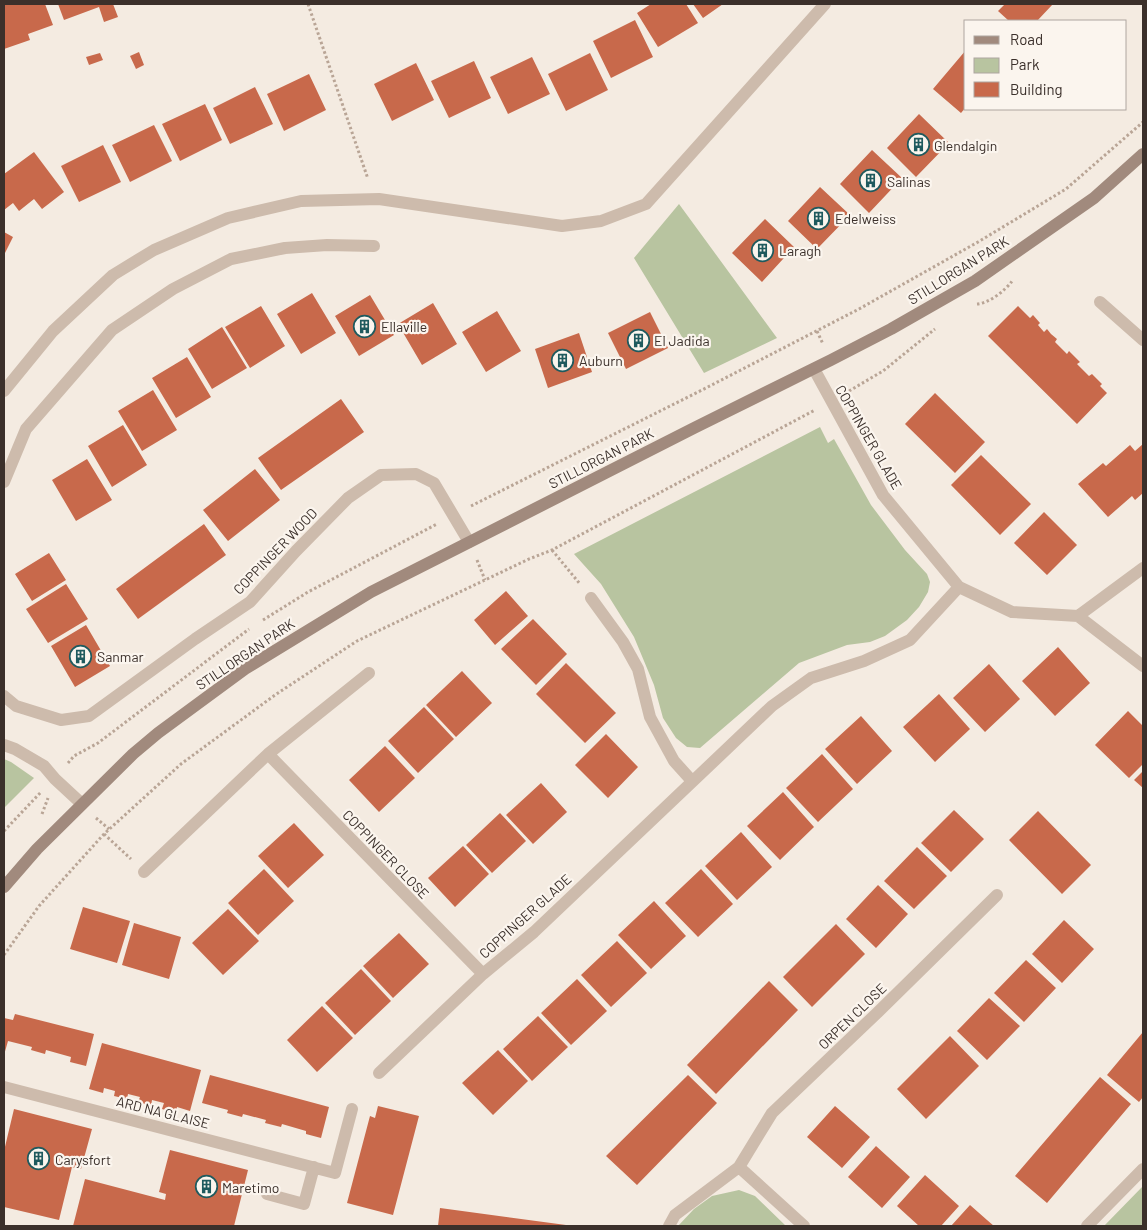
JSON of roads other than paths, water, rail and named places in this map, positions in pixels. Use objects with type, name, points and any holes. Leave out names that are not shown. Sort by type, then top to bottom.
[{"type":"main road","name":"STILLORGAN PARK","points":[[4,887],[37,850],[133,754],[158,733],[245,669],[372,592],[814,369],[891,329],[975,281],[1094,198],[1143,154]]},
{"type":"street","points":[[4,391],[60,325],[113,275],[154,250],[228,218],[301,201],[379,199],[562,226],[601,221],[646,204],[825,4]]},
{"type":"street","points":[[4,482],[26,429],[112,330],[173,289],[231,259],[285,248],[327,245],[374,246]]},
{"type":"street","points":[[1100,302],[1143,340]]},
{"type":"street","name":"COPPINGER GLADE","points":[[814,369],[883,495],[959,586],[1012,612],[1078,616]]},
{"type":"street","name":"COPPINGER WOOD","points":[[4,696],[16,706],[61,720],[89,716],[195,639],[250,602],[348,498],[381,476],[416,474],[434,483],[469,542]]},
{"type":"street","points":[[1143,568],[1078,616],[1143,666]]},
{"type":"street","name":"COPPINGER GLADE","points":[[379,1073],[482,974],[534,932],[772,706],[811,678],[864,661],[910,640],[959,586]]},
{"type":"street","points":[[591,598],[623,642],[638,669],[650,717],[674,761],[692,781]]},
{"type":"street","points":[[144,872],[268,754],[369,673]]},
{"type":"street","points":[[4,745],[15,749],[44,766],[82,804]]},
{"type":"street","name":"COPPINGER CLOSE","points":[[268,754],[482,974]]},
{"type":"street","name":"ORPEN CLOSE","points":[[739,1167],[772,1113],[876,1014],[997,894]]},
{"type":"street","name":"ARD NA GLAISE","points":[[4,1087],[335,1173],[352,1109]]},
{"type":"street","points":[[267,1194],[304,1204],[314,1167]]},
{"type":"street","points":[[668,1226],[675,1215],[739,1167],[804,1226]]},
{"type":"street","points":[[1087,1226],[1143,1169]]},
{"type":"place","name":"Glendalgin","points":[[918,145]]},
{"type":"place","name":"Salinas","points":[[871,181]]},
{"type":"place","name":"Edelweiss","points":[[819,218]]},
{"type":"place","name":"Laragh","points":[[763,250]]},
{"type":"place","name":"Ellaville","points":[[365,326]]},
{"type":"place","name":"El Jadida","points":[[638,340]]},
{"type":"place","name":"Auburn","points":[[563,360]]},
{"type":"place","name":"Sanmar","points":[[81,656]]},
{"type":"place","name":"Carysfort","points":[[39,1159]]},
{"type":"place","name":"Maretimo","points":[[206,1187]]}]
